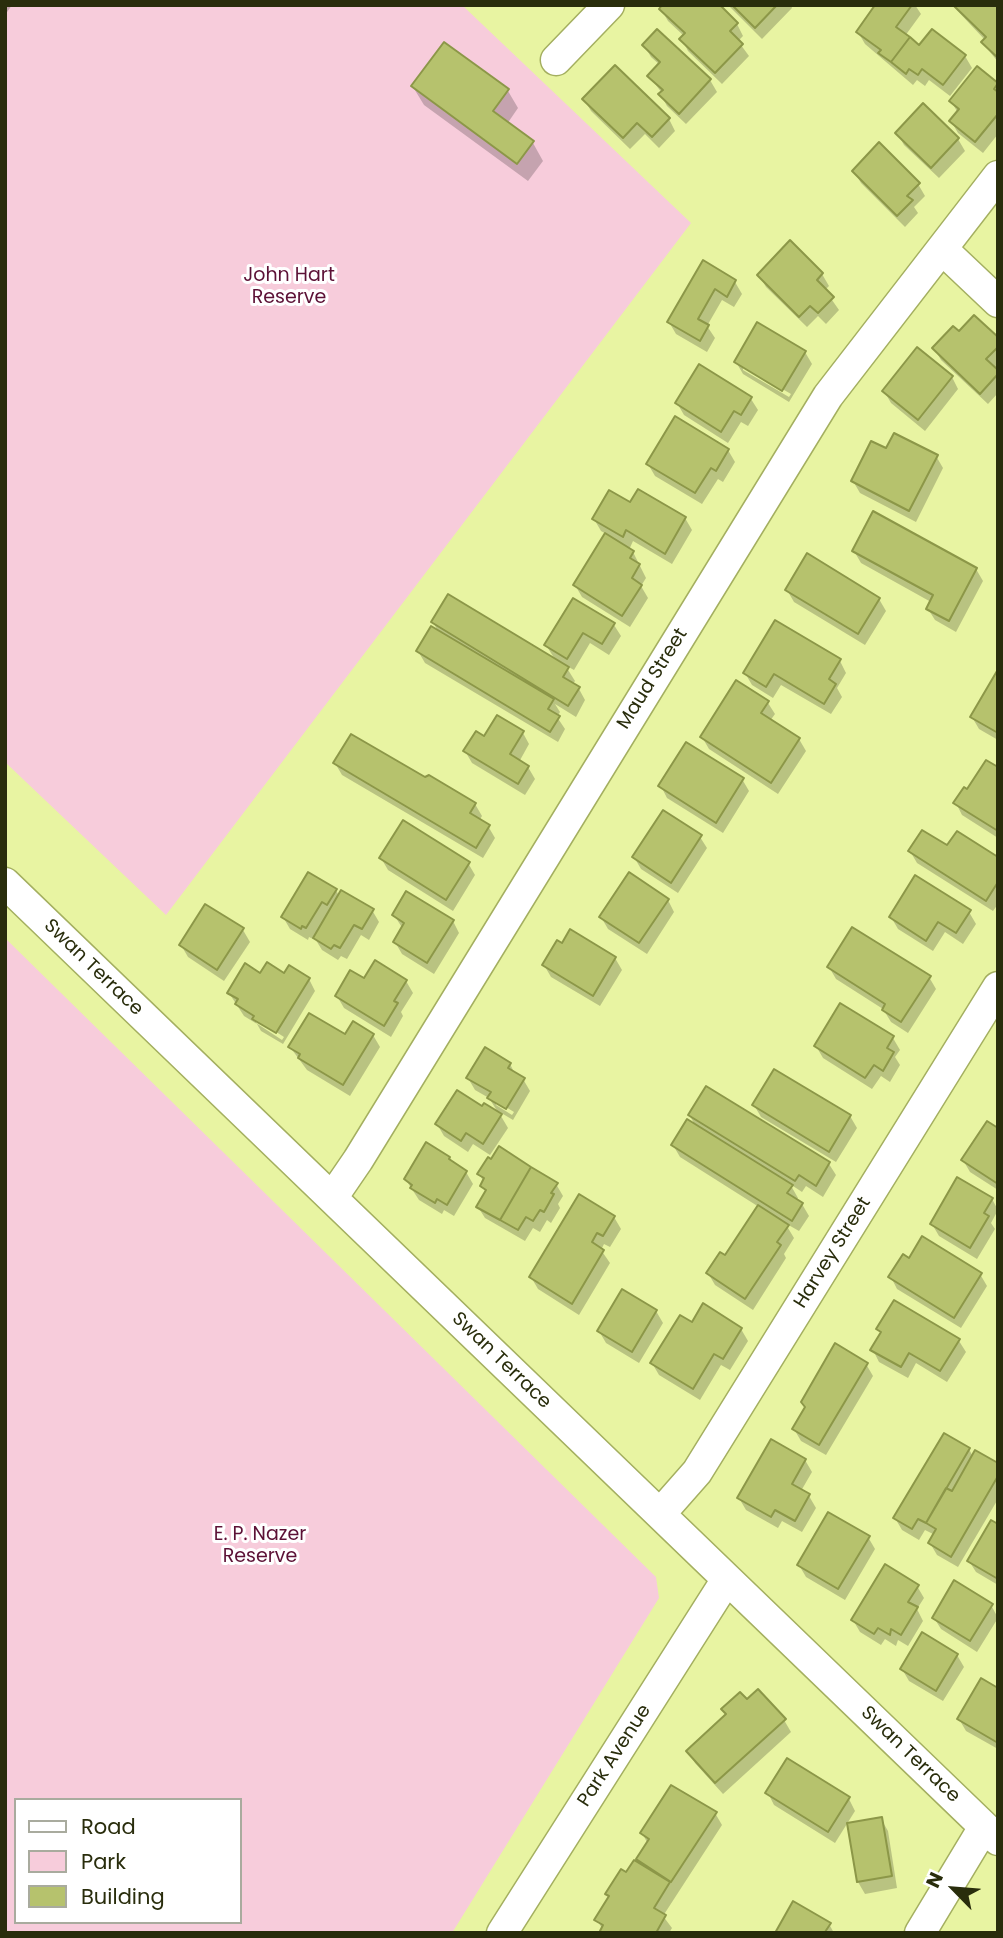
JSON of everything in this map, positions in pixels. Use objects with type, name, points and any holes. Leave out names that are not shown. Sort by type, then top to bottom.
[{"type":"street","points":[[556,60],[609,5]]},
{"type":"street","name":"Maud Street","points":[[332,1198],[358,1160],[828,396],[998,176]]},
{"type":"street","points":[[942,248],[998,302]]},
{"type":"street","name":"Swan Terrace","points":[[5,883],[991,1834]]},
{"type":"street","name":"Harvey Street","points":[[660,1514],[697,1472],[998,986]]},
{"type":"street","name":"Park Avenue","points":[[502,1933],[727,1579]]},
{"type":"street","points":[[920,1933],[991,1834]]},
{"type":"green space","name":"John Hart Reserve","points":[[5,5],[462,5],[691,223],[166,915],[5,762]]},
{"type":"green space","name":"E. P. Nazer Reserve","points":[[5,938],[656,1577],[659,1598],[452,1933],[5,1933]]},
{"type":"building","points":[[662,5],[720,5],[738,23],[730,31],[743,44],[715,73],[679,39],[685,33],[659,9]]},
{"type":"building","points":[[732,5],[777,5],[755,28]]},
{"type":"building","points":[[875,5],[912,5],[896,27],[910,37],[891,62],[878,53],[881,50],[856,32]]},
{"type":"building","points":[[953,5],[998,5],[998,58],[981,42],[986,37]]},
{"type":"building","points":[[657,29],[711,79],[679,114],[658,94],[663,90],[647,76],[660,62],[642,45]]},
{"type":"building","points":[[932,29],[966,55],[943,85],[922,69],[918,75],[909,69],[906,74],[891,62],[910,37],[919,45]]},
{"type":"building","points":[[444,42],[509,89],[493,111],[534,141],[517,164],[411,86]]},
{"type":"building","points":[[615,65],[670,118],[652,137],[637,123],[623,138],[582,99]]},
{"type":"building","points":[[977,66],[998,83],[994,89],[998,92],[998,114],[975,142],[949,121],[959,109],[949,101]]},
{"type":"building","points":[[923,103],[959,138],[931,168],[895,133]]},
{"type":"building","points":[[879,142],[920,183],[907,196],[913,200],[897,216],[852,171]]},
{"type":"building","points":[[790,240],[823,273],[817,280],[834,297],[818,313],[810,306],[799,317],[757,275]]},
{"type":"building","points":[[703,260],[736,280],[727,297],[715,289],[698,319],[709,325],[700,341],[667,322]]},
{"type":"building","points":[[974,315],[998,337],[998,347],[986,359],[998,370],[998,374],[980,394],[932,348],[953,326],[959,331]]},
{"type":"building","points":[[757,322],[806,351],[782,391],[734,362]]},
{"type":"building","points":[[917,347],[953,376],[918,420],[882,391]]},
{"type":"building","points":[[699,364],[752,397],[741,415],[734,411],[721,432],[675,403]]},
{"type":"building","points":[[675,416],[729,449],[716,471],[711,468],[695,493],[646,464]]},
{"type":"building","points":[[894,433],[938,455],[909,511],[851,481],[871,441],[886,448]]},
{"type":"building","points":[[638,489],[686,517],[665,554],[626,530],[623,537],[592,519],[609,490],[630,502]]},
{"type":"building","points":[[873,511],[977,568],[949,621],[926,609],[933,595],[852,551]]},
{"type":"building","points":[[605,533],[634,551],[630,558],[640,564],[632,578],[642,585],[622,616],[573,585]]},
{"type":"building","points":[[807,553],[880,598],[858,634],[785,590]]},
{"type":"building","points":[[448,594],[569,667],[563,677],[580,687],[568,706],[431,622]]},
{"type":"building","points":[[573,598],[615,623],[602,644],[583,633],[567,659],[544,645]]},
{"type":"building","points":[[775,620],[841,659],[829,679],[836,684],[824,704],[774,674],[766,687],[743,673]]},
{"type":"building","points":[[431,626],[554,699],[548,709],[560,716],[550,732],[416,651]]},
{"type":"building","points":[[998,671],[998,733],[970,717]]},
{"type":"building","points":[[736,680],[769,701],[761,713],[800,738],[771,783],[700,737]]},
{"type":"building","points":[[497,715],[524,731],[510,754],[529,766],[518,784],[463,751],[476,731],[484,736]]},
{"type":"building","points":[[351,734],[476,803],[470,813],[490,825],[476,848],[333,763]]},
{"type":"building","points":[[686,742],[744,778],[716,823],[658,786]]},
{"type":"building","points":[[986,760],[998,767],[998,831],[953,803],[964,787],[967,789]]},
{"type":"building","points":[[663,810],[702,835],[671,883],[632,857]]},
{"type":"building","points":[[403,820],[470,862],[446,900],[379,858]]},
{"type":"building","points":[[922,830],[947,845],[957,831],[998,857],[998,882],[986,901],[908,851]]},
{"type":"building","points":[[308,872],[337,889],[327,905],[322,902],[306,928],[302,926],[301,929],[281,917]]},
{"type":"building","points":[[629,872],[669,899],[639,943],[599,917]]},
{"type":"building","points":[[915,875],[971,910],[956,933],[938,922],[926,941],[889,917]]},
{"type":"building","points":[[341,890],[374,909],[362,929],[354,925],[340,948],[334,945],[331,949],[313,938]]},
{"type":"building","points":[[406,891],[454,920],[427,963],[393,942],[404,923],[392,915]]},
{"type":"building","points":[[205,904],[244,928],[217,970],[179,945]]},
{"type":"building","points":[[852,927],[931,976],[901,1022],[882,1010],[885,1004],[827,967]]},
{"type":"building","points":[[570,929],[616,957],[593,996],[542,965],[557,940],[562,943]]},
{"type":"building","points":[[375,960],[407,980],[394,1001],[398,1003],[384,1026],[335,996],[350,970],[364,978]]},
{"type":"building","points":[[267,962],[284,973],[289,965],[310,978],[276,1033],[252,1019],[254,1016],[235,1004],[238,999],[227,993],[245,963],[260,973]]},
{"type":"building","points":[[840,1003],[894,1036],[887,1048],[894,1052],[883,1071],[874,1065],[865,1078],[814,1046]]},
{"type":"building","points":[[309,1013],[345,1034],[353,1021],[374,1034],[343,1085],[298,1058],[300,1054],[288,1047]]},
{"type":"building","points":[[485,1047],[511,1063],[508,1068],[525,1078],[506,1109],[487,1098],[491,1092],[466,1078]]},
{"type":"building","points":[[774,1069],[851,1115],[829,1152],[752,1105]]},
{"type":"building","points":[[706,1086],[830,1162],[816,1186],[799,1175],[795,1181],[688,1115]]},
{"type":"building","points":[[457,1090],[482,1106],[484,1103],[502,1114],[483,1144],[466,1133],[461,1141],[435,1124]]},
{"type":"building","points":[[687,1119],[793,1185],[787,1193],[803,1203],[792,1221],[671,1145]]},
{"type":"building","points":[[987,1121],[998,1128],[998,1184],[961,1160]]},
{"type":"building","points":[[426,1142],[467,1171],[447,1205],[437,1199],[435,1203],[410,1188],[412,1185],[404,1179]]},
{"type":"building","points":[[499,1146],[531,1167],[500,1220],[476,1207],[486,1190],[480,1186],[484,1178],[477,1174]]},
{"type":"building","points":[[531,1167],[558,1183],[544,1212],[540,1210],[533,1221],[526,1217],[518,1230],[500,1220]]},
{"type":"building","points":[[957,1177],[993,1198],[984,1213],[989,1216],[970,1248],[930,1224]]},
{"type":"building","points":[[579,1194],[615,1216],[603,1236],[597,1233],[592,1242],[604,1250],[572,1304],[529,1277]]},
{"type":"building","points":[[758,1205],[789,1225],[777,1242],[781,1245],[745,1299],[706,1273],[720,1252],[725,1255]]},
{"type":"building","points":[[922,1236],[982,1273],[954,1318],[888,1277],[903,1254],[909,1258]]},
{"type":"building","points":[[622,1289],[657,1310],[632,1352],[597,1331]]},
{"type":"building","points":[[894,1300],[960,1339],[940,1371],[909,1353],[901,1367],[870,1350],[881,1332],[876,1329]]},
{"type":"building","points":[[703,1303],[742,1328],[723,1359],[714,1354],[693,1389],[650,1363],[680,1315],[692,1322]]},
{"type":"building","points":[[835,1343],[868,1363],[819,1445],[792,1429],[805,1407],[801,1402]]},
{"type":"building","points":[[944,1433],[970,1448],[926,1523],[918,1519],[912,1529],[893,1518]]},
{"type":"building","points":[[771,1439],[806,1459],[792,1484],[810,1494],[795,1521],[775,1510],[771,1517],[737,1498]]},
{"type":"building","points":[[975,1450],[998,1463],[998,1476],[951,1557],[928,1543],[936,1529],[926,1523],[946,1488],[952,1491]]},
{"type":"building","points":[[828,1512],[870,1536],[838,1589],[797,1565]]},
{"type":"building","points":[[991,1520],[998,1524],[998,1579],[967,1561]]},
{"type":"building","points":[[885,1564],[919,1585],[908,1602],[918,1607],[901,1635],[891,1629],[890,1635],[878,1628],[874,1634],[851,1620]]},
{"type":"building","points":[[954,1580],[993,1604],[970,1641],[932,1618]]},
{"type":"building","points":[[922,1632],[958,1654],[936,1691],[900,1669]]},
{"type":"building","points":[[981,1678],[998,1688],[998,1743],[957,1719]]},
{"type":"building","points":[[758,1689],[786,1719],[715,1783],[686,1751],[726,1714],[721,1709],[740,1692],[747,1699]]},
{"type":"building","points":[[787,1758],[850,1797],[828,1832],[765,1793]]},
{"type":"building","points":[[671,1785],[717,1812],[671,1882],[636,1859],[649,1839],[640,1833]]},
{"type":"building","points":[[882,1817],[892,1876],[857,1882],[847,1823]]},
{"type":"building","points":[[634,1860],[670,1882],[654,1908],[666,1915],[656,1933],[599,1933],[603,1925],[594,1920],[609,1896],[605,1894],[621,1869],[626,1872]]},
{"type":"building","points":[[793,1901],[831,1923],[825,1932],[827,1933],[775,1933]]}]
